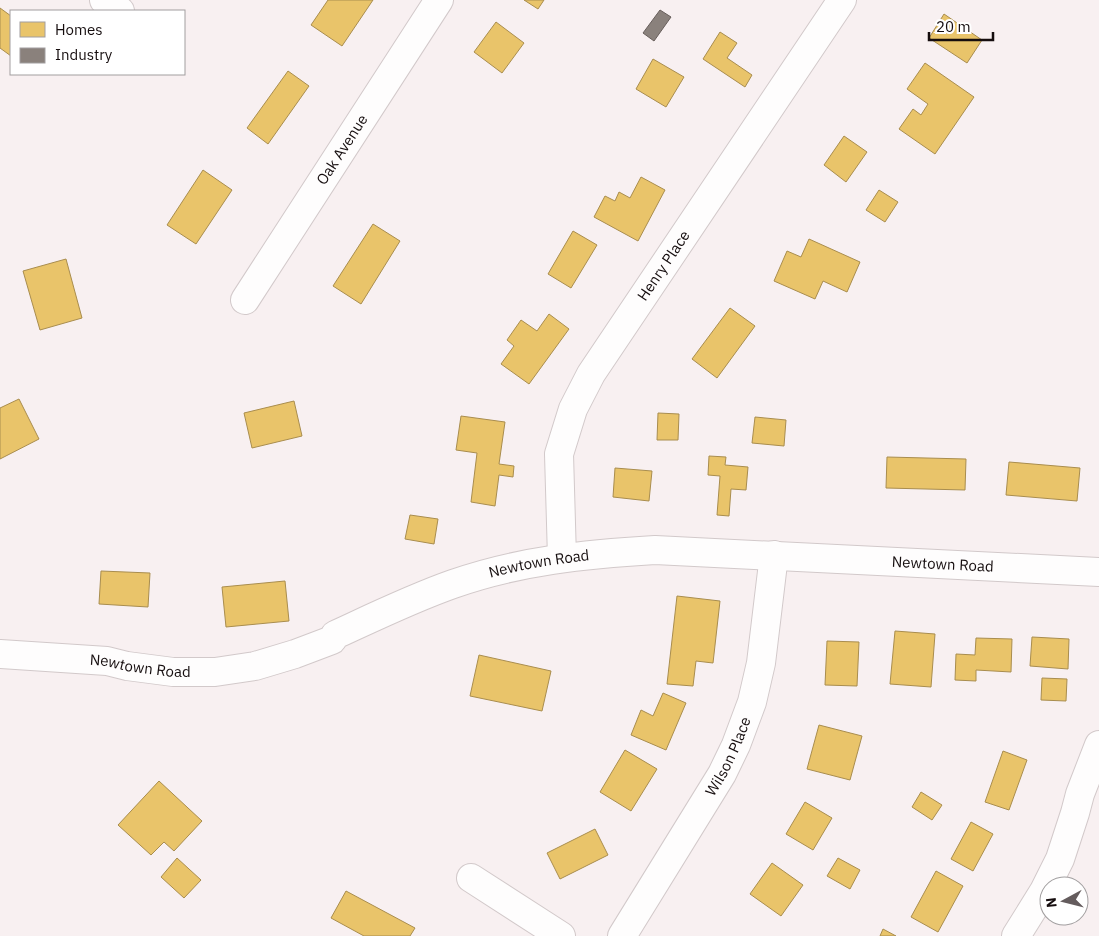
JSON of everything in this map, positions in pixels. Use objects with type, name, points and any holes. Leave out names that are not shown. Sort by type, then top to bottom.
[{"type":"street","points":[[104,0],[119,10]]},
{"type":"street","name":"Oak Avenue","points":[[245,300],[439,0]]},
{"type":"street","name":"Henry Place","points":[[562,558],[559,454],[573,409],[591,374],[842,0]]},
{"type":"street","name":"Newtown Road","points":[[0,654],[107,661],[127,666],[173,672],[214,672],[256,666],[332,640],[335,635],[402,604],[454,584],[508,568],[599,553],[655,550],[1099,572]]},
{"type":"street","name":"Wilson Place","points":[[622,936],[722,774],[736,745],[752,702],[761,663],[774,555]]},
{"type":"street","points":[[1016,936],[1044,891],[1060,858],[1080,794],[1099,745]]},
{"type":"street","points":[[471,878],[561,936]]},
{"type":"building: Homes","points":[[328,0],[373,0],[342,46],[311,25]]},
{"type":"building: Homes","points":[[524,0],[544,0],[538,9]]},
{"type":"building: Homes","points":[[0,8],[10,15],[10,55],[0,48]]},
{"type":"building: Homes","points":[[944,14],[982,40],[967,63],[929,38]]},
{"type":"building: Homes","points":[[496,22],[524,43],[502,73],[474,52]]},
{"type":"building: Homes","points":[[720,32],[737,43],[727,58],[752,75],[745,87],[703,59]]},
{"type":"building: Homes","points":[[653,59],[684,77],[666,107],[636,89]]},
{"type":"building: Homes","points":[[925,63],[974,97],[935,154],[899,129],[913,109],[921,115],[928,104],[907,89]]},
{"type":"building: Homes","points":[[288,71],[309,86],[268,144],[247,128]]},
{"type":"building: Homes","points":[[844,136],[867,152],[846,182],[824,165]]},
{"type":"building: Homes","points":[[203,170],[232,190],[196,244],[167,225]]},
{"type":"building: Homes","points":[[641,177],[665,190],[638,241],[594,217],[605,196],[615,201],[619,192],[630,198]]},
{"type":"building: Homes","points":[[879,190],[898,202],[885,222],[866,210]]},
{"type":"building: Homes","points":[[373,224],[400,241],[361,304],[333,286]]},
{"type":"building: Homes","points":[[573,231],[597,245],[571,288],[548,274]]},
{"type":"building: Homes","points":[[809,239],[860,262],[847,292],[823,281],[815,299],[774,281],[787,251],[801,257]]},
{"type":"building: Homes","points":[[66,259],[82,318],[40,330],[23,271]]},
{"type":"building: Homes","points":[[730,308],[755,326],[717,378],[692,359]]},
{"type":"building: Homes","points":[[549,314],[569,329],[529,384],[501,364],[514,346],[507,340],[521,320],[537,331]]},
{"type":"building: Homes","points":[[19,399],[39,439],[0,459],[0,408]]},
{"type":"building: Homes","points":[[294,401],[302,436],[252,448],[244,413]]},
{"type":"building: Homes","points":[[658,413],[679,414],[678,440],[657,440]]},
{"type":"building: Homes","points":[[461,416],[505,422],[499,464],[514,466],[513,477],[499,475],[495,506],[471,502],[477,453],[456,450]]},
{"type":"building: Homes","points":[[755,417],[786,420],[784,446],[752,443]]},
{"type":"building: Homes","points":[[709,456],[726,457],[725,465],[748,467],[746,490],[731,489],[729,516],[717,515],[720,476],[708,475]]},
{"type":"building: Homes","points":[[887,457],[966,459],[965,490],[886,488]]},
{"type":"building: Homes","points":[[1009,462],[1080,468],[1077,501],[1006,495]]},
{"type":"building: Homes","points":[[615,468],[652,471],[649,501],[613,497]]},
{"type":"building: Homes","points":[[410,515],[438,519],[434,544],[405,539]]},
{"type":"building: Homes","points":[[101,571],[150,573],[148,607],[99,604]]},
{"type":"building: Homes","points":[[285,581],[289,621],[226,627],[222,587]]},
{"type":"building: Homes","points":[[677,596],[720,601],[713,663],[696,661],[693,686],[667,684]]},
{"type":"building: Homes","points":[[895,631],[935,634],[931,687],[890,684]]},
{"type":"building: Homes","points":[[1032,637],[1069,639],[1068,669],[1030,666]]},
{"type":"building: Homes","points":[[976,638],[1012,639],[1011,672],[976,670],[976,681],[955,680],[956,654],[975,655]]},
{"type":"building: Homes","points":[[827,641],[859,642],[857,686],[825,685]]},
{"type":"building: Homes","points":[[479,655],[551,671],[542,711],[470,696]]},
{"type":"building: Homes","points":[[1042,678],[1067,679],[1066,701],[1041,700]]},
{"type":"building: Homes","points":[[663,693],[686,703],[666,750],[631,735],[641,710],[653,716]]},
{"type":"building: Homes","points":[[819,725],[862,736],[850,780],[807,769]]},
{"type":"building: Homes","points":[[625,750],[657,769],[631,811],[600,792]]},
{"type":"building: Homes","points":[[1003,751],[1027,760],[1009,810],[985,802]]},
{"type":"building: Homes","points":[[159,781],[202,821],[174,851],[164,842],[151,855],[118,825]]},
{"type":"building: Homes","points":[[921,792],[942,805],[932,820],[912,807]]},
{"type":"building: Homes","points":[[805,802],[832,818],[813,850],[786,834]]},
{"type":"building: Homes","points":[[971,822],[993,834],[973,871],[951,859]]},
{"type":"building: Homes","points":[[595,829],[608,855],[560,879],[547,853]]},
{"type":"building: Homes","points":[[177,858],[201,880],[184,898],[161,877]]},
{"type":"building: Homes","points":[[838,858],[860,870],[850,889],[827,876]]},
{"type":"building: Homes","points":[[772,863],[803,885],[781,916],[750,894]]},
{"type":"building: Homes","points":[[936,871],[963,886],[938,932],[911,917]]},
{"type":"building: Homes","points":[[346,891],[415,928],[410,936],[364,936],[331,918]]},
{"type":"building: Homes","points":[[883,929],[896,936],[880,936]]},
{"type":"building: Industry","points":[[660,10],[671,17],[654,41],[643,33]]}]
